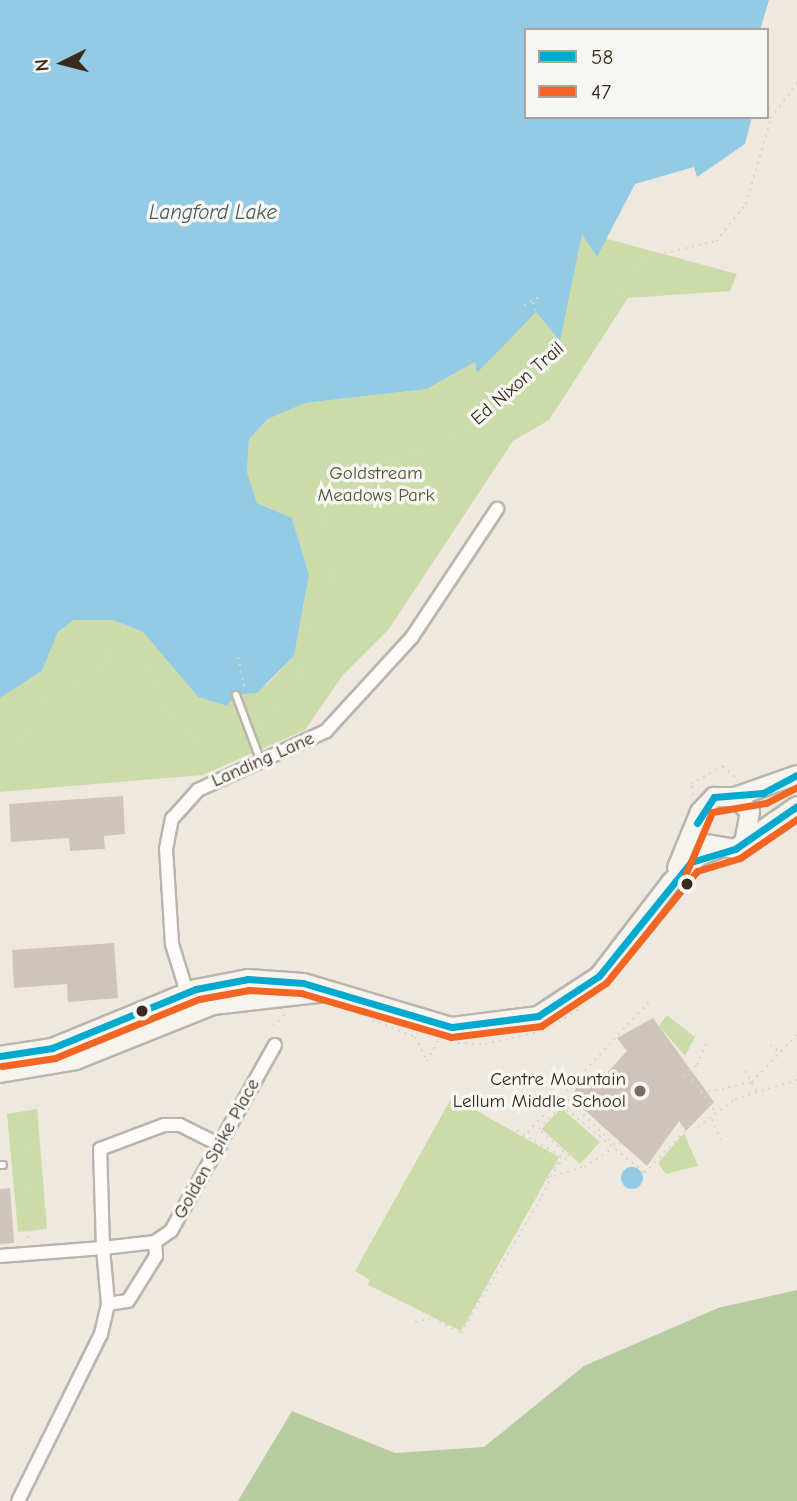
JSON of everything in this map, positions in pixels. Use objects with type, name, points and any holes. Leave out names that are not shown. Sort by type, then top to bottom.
[{"type":"main road","points":[[671,882],[705,803],[735,797],[797,775]]},
{"type":"main road","points":[[735,797],[750,812],[744,843]]},
{"type":"main road","points":[[0,1056],[93,1034],[186,993],[248,979],[303,983],[321,993],[452,1027],[538,1016],[599,976],[671,882],[699,856],[744,843],[797,806]]},
{"type":"main road","points":[[697,822],[705,842],[717,849]]},
{"type":"main road","points":[[0,1073],[76,1059],[192,1012],[238,999],[321,993]]},
{"type":"street","name":"Landing Lane","points":[[192,1012],[172,944],[166,849],[172,819],[198,790],[260,759],[326,731],[412,636],[497,509]]},
{"type":"street","name":"Golden Spike Place","points":[[108,1304],[128,1301],[156,1256],[155,1242],[171,1231],[275,1045]]},
{"type":"street","points":[[18,1501],[101,1334],[108,1304],[103,1248],[100,1149],[164,1125],[180,1125],[220,1145]]},
{"type":"street","points":[[0,1256],[155,1242]]},
{"type":"lane","points":[[236,695],[260,759]]},
{"type":"path","name":"Ed Nixon Trail","points":[[0,756],[21,741],[47,696],[92,676],[110,654],[148,667],[159,700],[197,742],[215,745],[250,732],[290,694],[310,649],[311,627],[331,598],[321,467],[396,460],[464,431],[574,334],[607,313],[643,258],[716,241],[746,204],[771,118],[797,83]]},
{"type":"path","points":[[524,305],[540,297]]},
{"type":"path","points":[[532,301],[537,311]]},
{"type":"path","points":[[238,657],[246,692]]},
{"type":"path","points":[[691,783],[712,776],[723,766]]},
{"type":"path","points":[[523,1136],[649,1002]]},
{"type":"path","points":[[362,1016],[415,1037],[427,1061]]},
{"type":"path","points":[[695,1035],[699,1032]]},
{"type":"path","points":[[701,1093],[752,1082],[797,1034]]},
{"type":"path","points":[[708,1039],[686,1075],[716,1113]]},
{"type":"path","points":[[770,1045],[780,1052]]},
{"type":"path","points":[[745,1071],[757,1093]]},
{"type":"path","points":[[562,1094],[645,1173],[685,1128],[757,1093],[797,1080]]},
{"type":"path","points":[[554,1168],[569,1156],[539,1129],[559,1108],[606,1146],[617,1148]]},
{"type":"path","points":[[711,1117],[722,1144]]},
{"type":"path","points":[[415,1322],[433,1318],[461,1334],[561,1156],[512,1128]]},
{"type":"path","points":[[24,1143],[34,1204],[29,1248]]},
{"type":"path","points":[[547,1179],[617,1148],[621,1143]]},
{"type":"green space","name":"Goldstream Meadows Park","points":[[582,232],[737,274],[730,291],[628,298],[549,420],[513,441],[389,629],[343,675],[305,730],[203,775],[0,792],[0,698],[42,671],[58,632],[74,620],[113,620],[143,632],[198,697],[227,706],[230,698],[268,684],[294,656],[309,575],[292,518],[257,503],[247,472],[249,439],[268,419],[305,403],[427,389],[475,362],[478,372],[536,311],[559,340]]},
{"type":"green space","points":[[667,1015],[695,1037],[685,1056],[659,1026]]},
{"type":"green space","points":[[452,1097],[559,1157],[461,1331],[368,1285],[370,1280],[355,1271]]},
{"type":"green space","points":[[561,1108],[600,1142],[580,1164],[542,1129]]},
{"type":"green space","points":[[37,1109],[47,1229],[18,1232],[7,1114]]},
{"type":"green space","points":[[684,1133],[698,1166],[666,1174],[658,1163]]},
{"type":"green space","points":[[797,1290],[797,1501],[238,1501],[292,1411],[395,1453],[484,1447],[584,1366],[718,1308]]},
{"type":"water","name":"Langford Lake","points":[[0,0],[769,0],[761,28],[524,28],[524,119],[751,119],[745,144],[697,177],[694,167],[635,184],[597,257],[582,234],[560,341],[536,312],[477,373],[475,362],[427,389],[305,403],[268,419],[249,439],[247,472],[257,503],[292,518],[309,575],[294,656],[257,693],[236,695],[227,706],[198,697],[143,632],[113,620],[74,620],[58,632],[42,671],[0,698]]},
{"type":"water","points":[[632,1167],[640,1170],[643,1178],[640,1186],[632,1189],[624,1186],[621,1178],[624,1170]]},
{"type":"building","points":[[123,796],[125,834],[104,836],[105,849],[70,851],[69,838],[11,842],[9,804]]},
{"type":"building","points":[[114,943],[118,998],[68,1002],[67,984],[14,988],[12,950]]},
{"type":"building","name":"Centre Mountain Lellum Middle School","points":[[653,1018],[714,1102],[686,1131],[679,1121],[647,1166],[570,1097],[586,1076],[596,1085],[627,1051],[617,1038]]},
{"type":"building","points":[[10,1188],[14,1243],[0,1244],[0,1189]]},
{"type":"transit line","name":"58","points":[[697,823],[714,797],[763,793],[797,775]]},
{"type":"transit line","name":"47","points":[[681,885],[712,812],[766,803],[797,787]]},
{"type":"transit line","name":"58","points":[[0,1056],[52,1048],[196,989],[248,979],[303,983],[452,1027],[538,1016],[599,976],[691,862],[735,849],[797,806]]},
{"type":"transit line","name":"47","points":[[2,1066],[55,1058],[199,999],[249,990],[301,993],[451,1037],[541,1026],[606,983],[697,871],[740,858],[797,819]]},
{"type":"place","name":"Centre Mountain Lellum Middle School","points":[[640,1091]]}]
